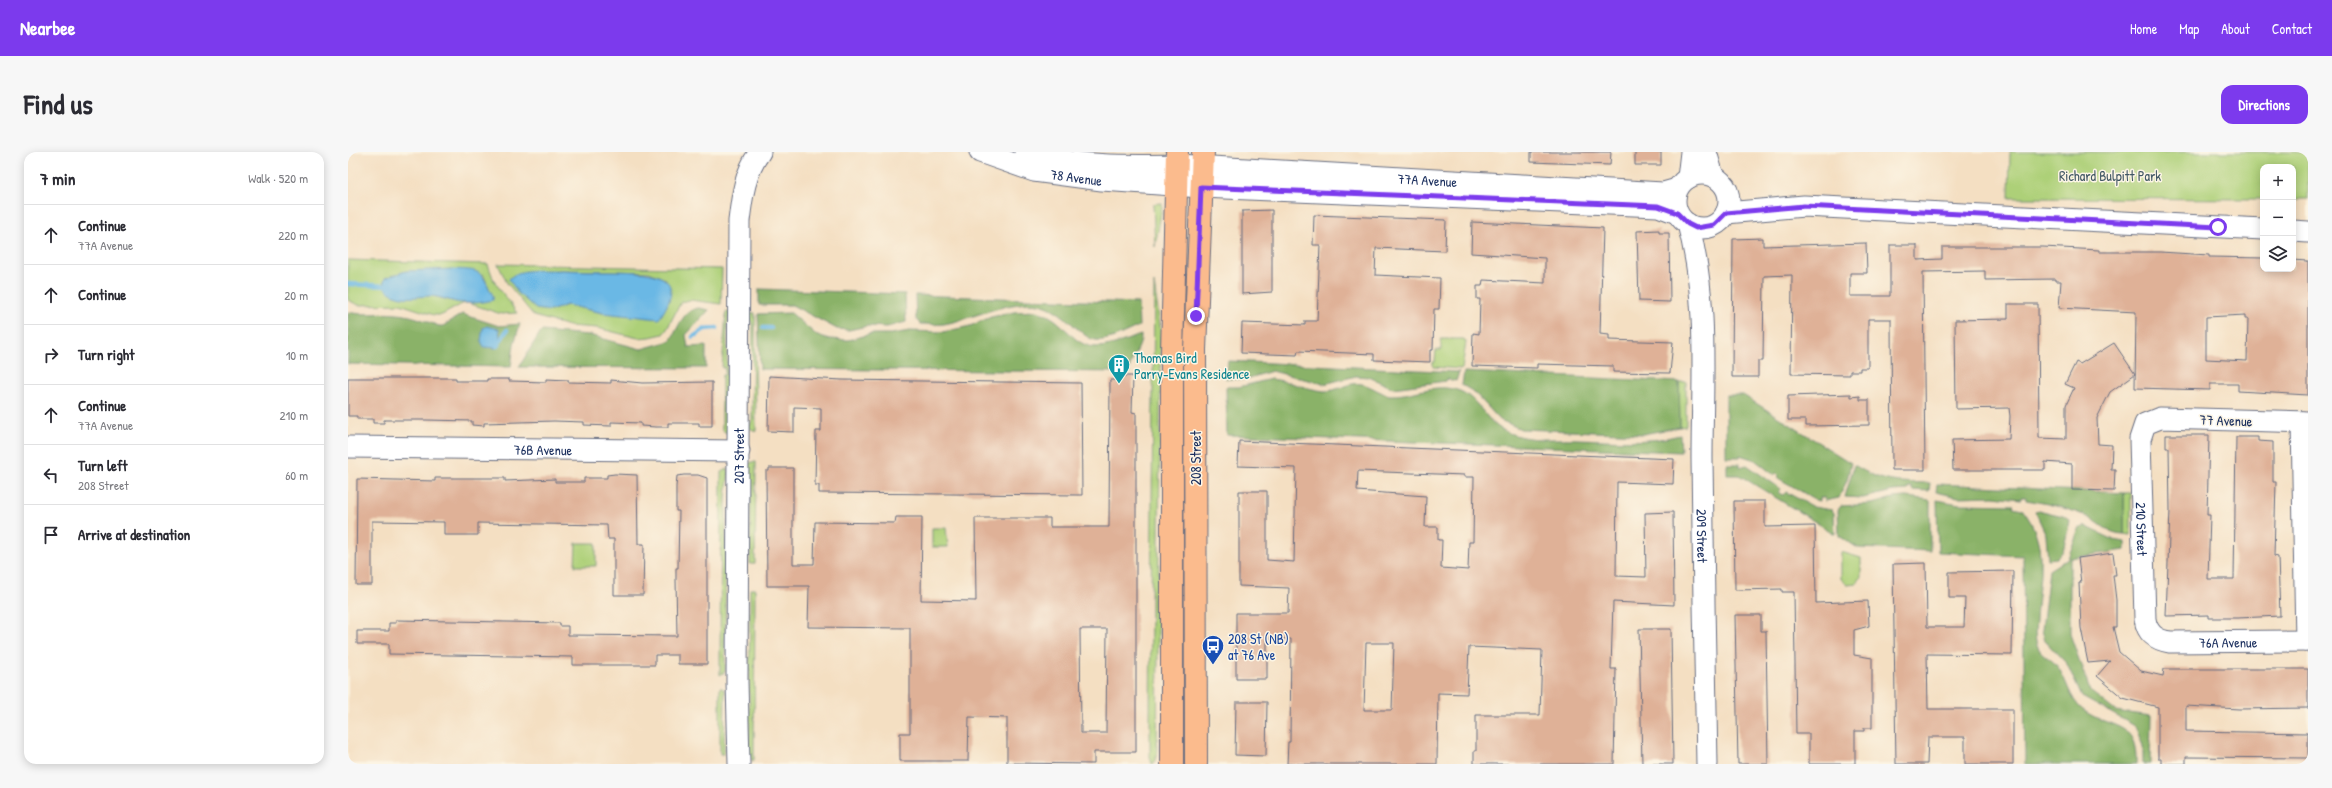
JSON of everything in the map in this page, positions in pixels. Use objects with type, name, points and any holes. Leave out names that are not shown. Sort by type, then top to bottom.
[{"type":"main road","name":"208 Street","points":[[1172,764],[1172,353],[1176,167]]},
{"type":"main road","name":"208 Street","points":[[1196,764],[1195,350],[1202,169]]},
{"type":"street","name":"207 Street","points":[[739,764],[737,747],[739,221],[747,176],[760,152]]},
{"type":"street","name":"78 Avenue","points":[[980,152],[1001,161],[1034,171],[1102,180],[1176,167]]},
{"type":"street","name":"78 Avenue","points":[[1026,152],[1080,162],[1176,167]]},
{"type":"street","points":[[1691,152],[1675,205],[1683,219],[1696,228],[1720,219],[1804,206]]},
{"type":"street","points":[[1706,152],[1720,183],[1729,198],[1720,219]]},
{"type":"street","name":"77A Avenue","points":[[1176,167],[1658,206],[1683,219]]},
{"type":"street","name":"77A Avenue","points":[[1202,169],[1663,193],[1682,183]]},
{"type":"street","points":[[1682,183],[1696,174],[1720,183],[1740,195],[1804,206],[2260,229]]},
{"type":"street","name":"209 Street","points":[[1683,219],[1702,307]]},
{"type":"street","name":"209 Street","points":[[1707,764],[1702,307],[1709,242],[1720,219]]},
{"type":"street","points":[[2296,231],[2308,232]]},
{"type":"street","name":"77 Avenue","points":[[2145,424],[2160,418],[2305,422]]},
{"type":"street","points":[[2305,422],[2307,641]]},
{"type":"street","name":"210 Street","points":[[2145,424],[2140,439],[2145,619],[2151,633]]},
{"type":"street","name":"76B Avenue","points":[[348,447],[739,451]]},
{"type":"street","name":"76A Avenue","points":[[2151,633],[2162,641],[2170,642],[2307,641]]},
{"type":"green space","name":"Richard Bulpitt Park","points":[[2010,152],[2308,152],[2308,199],[2296,199],[2296,164],[2260,164],[2260,199],[2009,198]]},
{"type":"green space","points":[[1162,203],[1162,208],[1155,247],[1153,204]]},
{"type":"green space","points":[[348,260],[488,264],[494,281],[517,313],[501,314],[468,303],[462,304],[442,315],[434,315],[400,304],[358,305],[348,300]],"holes":[[[483,274],[490,291],[457,302],[433,296]]]},
{"type":"green space","points":[[498,264],[722,269],[721,304],[690,300],[681,302],[663,334],[638,338],[597,328],[569,326],[534,316],[507,283]],"holes":[[[562,270],[649,272],[665,279],[671,290],[621,314],[603,313],[567,305],[550,311],[526,272]]]},
{"type":"green space","points":[[1154,283],[1161,332],[1157,755],[1153,764],[1150,762],[1150,718]]},
{"type":"green space","points":[[759,289],[905,294],[906,322],[887,327],[867,326],[849,330],[837,329],[792,305],[759,305]]},
{"type":"green space","points":[[915,295],[1138,303],[1139,326],[1112,338],[1096,340],[1084,335],[1065,317],[1048,307],[1028,303],[1004,307],[955,322],[944,324],[920,324],[916,319]]},
{"type":"green space","points":[[699,308],[709,310],[686,335],[688,347],[706,346],[706,368],[519,367],[541,331],[589,335],[641,349],[670,341],[685,316],[693,309]]},
{"type":"green space","points":[[1036,311],[1055,320],[1074,338],[1089,346],[1099,347],[1110,345],[1141,335],[1140,345],[1131,363],[1129,372],[760,369],[758,314],[791,313],[815,334],[829,339],[848,340],[871,334],[891,334],[910,331],[943,332],[970,326],[991,317],[1015,312]]},
{"type":"green space","points":[[348,312],[360,314],[403,315],[419,318],[439,326],[443,326],[462,314],[499,326],[520,324],[514,344],[511,367],[348,364]]},
{"type":"green space","points":[[726,312],[730,312],[727,327],[727,407],[731,416],[727,433],[722,430],[722,375],[725,375],[725,368],[722,368]]},
{"type":"green space","points":[[750,313],[755,313],[756,431],[749,428],[752,420],[753,326],[749,316]]},
{"type":"green space","points":[[1441,339],[1464,339],[1466,342],[1462,369],[1433,367],[1436,350],[1441,350]]},
{"type":"green space","points":[[1228,361],[1459,372],[1456,381],[1447,379],[1446,381],[1393,388],[1369,377],[1356,376],[1324,384],[1272,371],[1246,379],[1226,379]]},
{"type":"green space","points":[[1464,372],[1679,382],[1680,427],[1643,434],[1521,429],[1500,420],[1474,392],[1462,385]]},
{"type":"green space","points":[[1271,379],[1324,391],[1334,390],[1357,383],[1369,386],[1390,395],[1406,394],[1437,388],[1453,389],[1468,395],[1489,419],[1501,429],[1520,436],[1539,439],[1629,441],[1655,440],[1680,435],[1681,452],[1227,435],[1226,387],[1239,387]]},
{"type":"green space","points":[[1679,382],[1686,382],[1686,426],[1680,427]]},
{"type":"green space","points":[[1726,395],[1743,395],[1851,463],[1847,480],[1839,498],[1825,501],[1825,498],[1820,498],[1820,501],[1816,500],[1778,478],[1779,476],[1776,473],[1774,475],[1755,460],[1740,455],[1740,457],[1726,457]]},
{"type":"green space","points":[[752,462],[756,462],[755,564],[750,564],[751,483],[747,465]]},
{"type":"green space","points":[[1727,464],[1739,464],[1739,467],[1747,465],[1781,489],[1779,492],[1783,495],[1786,492],[1813,507],[1832,510],[1834,513],[1835,534],[1739,475],[1727,475]]},
{"type":"green space","points":[[1854,465],[1874,476],[1891,481],[1930,483],[1929,491],[1912,490],[1912,487],[1908,487],[1908,490],[1893,491],[1863,498],[1845,497]]},
{"type":"green space","points":[[727,469],[729,472],[726,496],[725,672],[720,675],[721,472]]},
{"type":"green space","points":[[1937,484],[2124,493],[2124,534],[2108,530],[2091,518],[2079,513],[2056,506],[2026,500],[2026,497],[2021,497],[2021,499],[1993,496],[1958,497],[1936,492]]},
{"type":"green space","points":[[2124,493],[2131,493],[2131,535],[2124,534]]},
{"type":"green space","points":[[1907,497],[1930,500],[1930,551],[1858,548],[1839,536],[1838,510],[1841,506],[1872,504],[1893,498]]},
{"type":"green space","points":[[1937,500],[1959,504],[2014,505],[2013,507],[2022,509],[2031,522],[2039,549],[2040,576],[2035,631],[2037,646],[2043,654],[2057,666],[2071,695],[2083,710],[2127,732],[2132,739],[2135,750],[2136,764],[2025,764],[2023,556],[1938,552]]},
{"type":"green space","points":[[2038,510],[2063,516],[2070,521],[2063,551],[2057,558],[2048,559],[2046,535],[2035,511]]},
{"type":"green space","points":[[2085,526],[2114,540],[2125,542],[2125,550],[2070,558],[2070,634],[2090,691],[2115,711],[2151,716],[2150,764],[2143,764],[2143,746],[2135,726],[2082,697],[2067,664],[2045,641],[2042,630],[2049,570],[2068,558],[2079,529]]},
{"type":"green space","points":[[932,528],[946,528],[948,547],[932,547]]},
{"type":"green space","points":[[576,543],[596,543],[596,566],[575,566]]},
{"type":"green space","points":[[1841,552],[1861,558],[1861,577],[1857,583],[1847,584],[1841,579]]},
{"type":"green space","points":[[750,589],[755,589],[754,760],[752,761],[749,753]]},
{"type":"green space","points":[[720,687],[725,690],[724,754],[720,754]]},
{"type":"water","points":[[453,269],[476,271],[483,276],[493,295],[493,300],[466,303],[432,296],[400,297],[394,295],[383,286],[385,278],[406,271]]},
{"type":"water","points":[[526,271],[627,271],[652,274],[662,278],[668,283],[671,292],[668,303],[659,319],[603,313],[567,305],[550,311],[536,309],[518,293],[509,279],[514,275]]},
{"type":"water","points":[[487,326],[499,329],[500,337],[496,348],[484,347],[481,341],[483,328]]},
{"type":"building","points":[[1531,152],[1611,152],[1610,165],[1531,162]]},
{"type":"building","points":[[1635,152],[1661,152],[1661,165],[1635,165]]},
{"type":"building","points":[[1272,210],[1272,292],[1242,294],[1242,211]]},
{"type":"building","points":[[1314,215],[1446,220],[1445,251],[1376,248],[1375,275],[1440,278],[1439,309],[1434,309],[1433,350],[1430,350],[1430,362],[1374,360],[1374,354],[1298,351],[1297,355],[1241,353],[1242,323],[1305,325],[1305,321],[1317,321],[1320,245],[1313,245]]},
{"type":"building","points":[[1472,222],[1603,228],[1600,334],[1609,335],[1609,340],[1673,342],[1670,373],[1613,372],[1613,366],[1537,364],[1537,368],[1472,366],[1473,333],[1479,334],[1480,299],[1477,299],[1477,286],[1482,286],[1483,280],[1545,283],[1545,258],[1471,253]]},
{"type":"building","points":[[1659,230],[1659,233],[1669,233],[1670,302],[1639,301],[1637,231]]},
{"type":"building","points":[[1763,238],[1763,246],[1866,243],[1867,273],[1850,273],[1850,296],[1890,296],[1890,245],[1917,245],[1917,260],[1942,259],[1942,247],[2043,247],[2099,250],[2099,252],[2160,252],[2209,255],[2209,257],[2260,258],[2260,272],[2296,272],[2296,260],[2308,261],[2308,395],[2238,391],[2238,384],[2210,384],[2210,390],[2135,388],[2136,312],[2059,308],[2061,281],[2055,281],[2055,279],[1985,280],[1985,271],[1923,272],[1925,470],[1892,470],[1891,319],[1868,319],[1868,368],[1860,368],[1860,371],[1850,371],[1850,375],[1791,374],[1792,275],[1764,276],[1763,361],[1758,361],[1758,377],[1732,377],[1733,239]],"holes":[[[2245,315],[2245,318],[2248,318],[2247,361],[2206,359],[2206,317]]]},
{"type":"building","points":[[2008,304],[2038,304],[2039,438],[2066,439],[2066,405],[2074,388],[2065,384],[2076,362],[2080,364],[2114,343],[2135,374],[2110,392],[2097,418],[2098,444],[2112,445],[2111,469],[2115,469],[2114,491],[2072,490],[2072,464],[2045,462],[2045,470],[1953,470],[1952,440],[2009,439],[2010,416],[2009,408],[1956,409],[1955,320],[2008,319]]},
{"type":"building","points":[[769,376],[842,380],[1081,383],[1082,495],[819,493],[819,485],[815,485],[816,431],[821,431],[821,408],[794,407],[794,432],[768,431]]},
{"type":"building","points":[[1119,376],[1133,376],[1132,412],[1136,413],[1136,752],[1094,752],[1094,764],[1007,763],[1007,718],[969,717],[968,761],[900,761],[900,733],[910,733],[910,628],[808,627],[809,586],[767,586],[766,471],[769,471],[769,468],[793,468],[793,564],[814,564],[815,522],[895,523],[896,517],[922,517],[921,600],[976,601],[975,518],[1050,518],[1050,527],[1109,527],[1110,380],[1119,380]],"holes":[[[1080,629],[1107,629],[1106,733],[1081,733]]]},
{"type":"building","points":[[348,378],[456,378],[456,381],[509,379],[509,381],[546,382],[546,379],[568,380],[568,382],[611,383],[611,380],[642,383],[712,382],[712,426],[699,426],[699,423],[668,423],[668,427],[656,427],[641,426],[641,423],[611,422],[611,426],[584,425],[584,422],[554,421],[484,423],[484,426],[472,425],[472,421],[384,420],[384,423],[373,423],[373,419],[357,419],[357,416],[348,416]]},
{"type":"building","points":[[1851,394],[1851,397],[1860,396],[1860,400],[1869,400],[1869,425],[1806,426],[1806,420],[1788,420],[1788,396]]},
{"type":"building","points":[[2166,435],[2209,435],[2207,515],[2210,515],[2208,579],[2234,579],[2236,437],[2258,437],[2258,441],[2273,442],[2273,482],[2276,482],[2274,556],[2278,557],[2280,616],[2209,618],[2209,615],[2166,616],[2170,510],[2169,448],[2166,448]]},
{"type":"building","points":[[1239,441],[1674,459],[1673,484],[1617,482],[1616,576],[1646,577],[1645,513],[1673,512],[1674,605],[1613,602],[1611,669],[1616,669],[1614,764],[1474,764],[1474,751],[1476,751],[1476,715],[1540,715],[1542,650],[1469,647],[1467,694],[1438,693],[1437,764],[1287,764],[1288,742],[1290,742],[1291,639],[1267,638],[1267,679],[1236,679],[1236,613],[1288,613],[1289,588],[1239,586],[1239,491],[1267,491],[1267,560],[1294,562],[1296,468],[1238,466]],"holes":[[[1358,471],[1464,475],[1464,477],[1474,477],[1473,542],[1469,542],[1468,570],[1441,568],[1442,540],[1438,540],[1438,527],[1425,527],[1426,496],[1357,491]],[[1366,643],[1394,643],[1392,710],[1364,710]]]},
{"type":"building","points":[[607,475],[637,475],[638,544],[644,544],[643,595],[614,595],[614,539],[608,539],[607,525],[478,523],[478,535],[444,535],[444,522],[372,521],[372,585],[356,585],[357,479],[435,481],[435,478],[505,478],[505,481],[555,479],[555,482],[584,482],[584,478],[607,478]]},
{"type":"building","points":[[698,475],[707,478],[707,664],[678,664],[678,655],[655,655],[655,665],[573,665],[573,657],[389,654],[389,644],[357,644],[357,631],[389,631],[389,623],[396,623],[396,620],[560,623],[560,626],[568,626],[568,635],[677,636],[676,568],[678,568],[679,511],[676,511],[676,487],[677,476]]},
{"type":"building","points":[[1734,501],[1765,501],[1765,527],[1815,526],[1816,603],[1868,601],[1869,626],[1854,630],[1854,655],[1872,658],[1872,728],[1864,728],[1864,731],[1855,731],[1855,764],[1809,764],[1809,734],[1796,734],[1794,592],[1782,592],[1782,589],[1735,590]]},
{"type":"building","points":[[2113,553],[2116,575],[2113,575],[2116,600],[2116,627],[2113,627],[2119,652],[2141,671],[2163,676],[2164,669],[2308,669],[2308,708],[2239,709],[2186,706],[2186,731],[2308,733],[2308,758],[2186,757],[2186,764],[2161,764],[2161,759],[2158,759],[2158,707],[2123,698],[2097,676],[2110,661],[2088,663],[2081,628],[2079,583],[2081,583],[2078,558]]},
{"type":"building","points":[[1926,563],[1927,627],[1964,627],[1965,598],[1949,598],[1949,572],[2013,571],[2012,655],[1927,654],[1928,709],[2013,709],[2013,764],[1965,764],[1965,737],[1928,737],[1927,764],[1896,764],[1893,564]]},
{"type":"building","points":[[1735,615],[1761,615],[1761,631],[1766,631],[1768,764],[1738,764]]},
{"type":"building","points":[[1639,629],[1671,629],[1673,764],[1642,764]]},
{"type":"building","points":[[1236,702],[1267,702],[1266,756],[1235,755]]},
{"type":"waterway","points":[[348,284],[388,286]]},
{"type":"waterway","points":[[693,337],[705,329],[717,328]]},
{"type":"waterway","points":[[763,328],[771,328]]},
{"type":"waterway","points":[[497,346],[507,330]]},
{"type":"place","name":"Thomas Bird Parry-Evans Residence","points":[[1119,384]]},
{"type":"place","name":"208 St (NB) at 76 Ave","points":[[1213,666]]},
{"type":"route","points":[[1196,316],[1201,187],[1658,206],[1677,213],[1688,224],[1696,228],[1705,228],[1714,225],[1721,220],[1726,213],[1804,206],[2218,227]]}]
